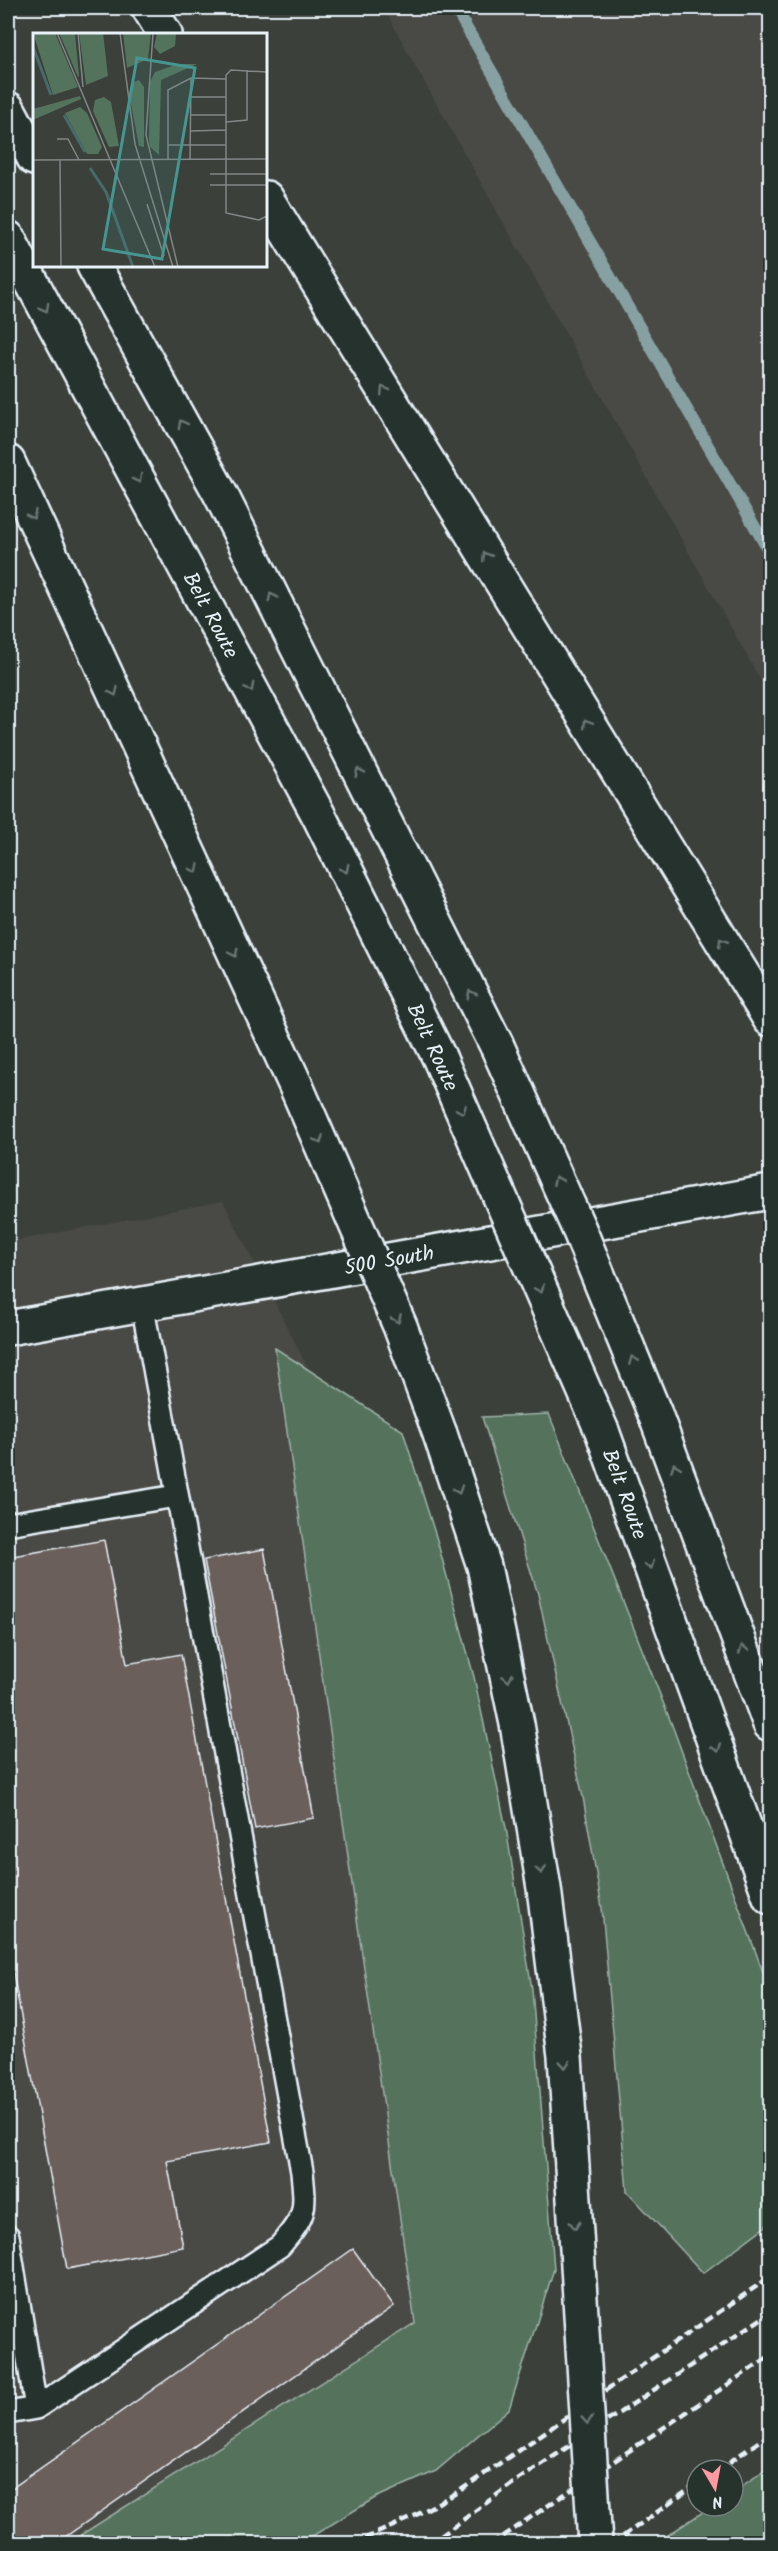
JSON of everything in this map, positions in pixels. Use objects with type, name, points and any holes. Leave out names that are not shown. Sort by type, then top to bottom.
[{"type":"main road","points":[[149,8],[164,33]]},
{"type":"main road","points":[[8,109],[33,156]]},
{"type":"main road","points":[[267,200],[771,1019]]},
{"type":"main road","name":"Belt Route","points":[[8,238],[319,816],[439,1057],[602,1431],[771,1897]]},
{"type":"main road","points":[[95,267],[221,495],[497,1046],[579,1229],[655,1414],[771,1724]]},
{"type":"main road","points":[[8,462],[296,1086],[400,1326],[440,1434],[484,1566],[517,1724],[544,1888],[562,2033],[595,2544]]},
{"type":"main road","name":"500 South","points":[[8,1328],[771,1192]]},
{"type":"lane","points":[[8,2413],[36,2408],[280,2246],[300,2222],[305,2204],[299,2160],[142,1304]]},
{"type":"lane","points":[[8,1524],[176,1496]]},
{"type":"lane","points":[[8,2236],[36,2408]]},
{"type":"shaded area","points":[[384,8],[770,8],[770,697],[413,62]]},
{"type":"shaded area","points":[[223,1201],[362,1474],[451,2416],[245,2543],[8,2544],[8,1242]]},
{"type":"green space","points":[[275,1348],[403,1431],[437,1540],[474,1677],[506,1828],[532,1989],[554,2269],[509,2409],[436,2471],[375,2498],[314,2535],[287,2543],[68,2543],[415,2323]]},
{"type":"green space","points":[[549,1414],[672,1725],[770,1991],[770,2223],[703,2273],[627,2191],[602,1908],[583,1797],[538,1594],[482,1417]]},
{"type":"green space","points":[[770,2467],[770,2543],[656,2543],[694,2518],[745,2518],[745,2484]]},
{"type":"building","points":[[104,1540],[127,1664],[181,1654],[271,2142],[167,2161],[183,2247],[67,2269],[8,1945],[8,1557]]},
{"type":"building","points":[[264,1549],[314,1818],[255,1829],[204,1560]]},
{"type":"building","points":[[353,2249],[394,2306],[55,2544],[8,2544],[8,2491]]},
{"type":"waterway","points":[[455,8],[770,553]]},
{"type":"railway","points":[[352,2544],[409,2519],[458,2492],[770,2277]]},
{"type":"railway","points":[[430,2544],[512,2484],[770,2313]]},
{"type":"railway","points":[[491,2544],[770,2356]]},
{"type":"railway","points":[[735,2458],[770,2434]]},
{"type":"railway","points":[[612,2544],[685,2492]]}]
